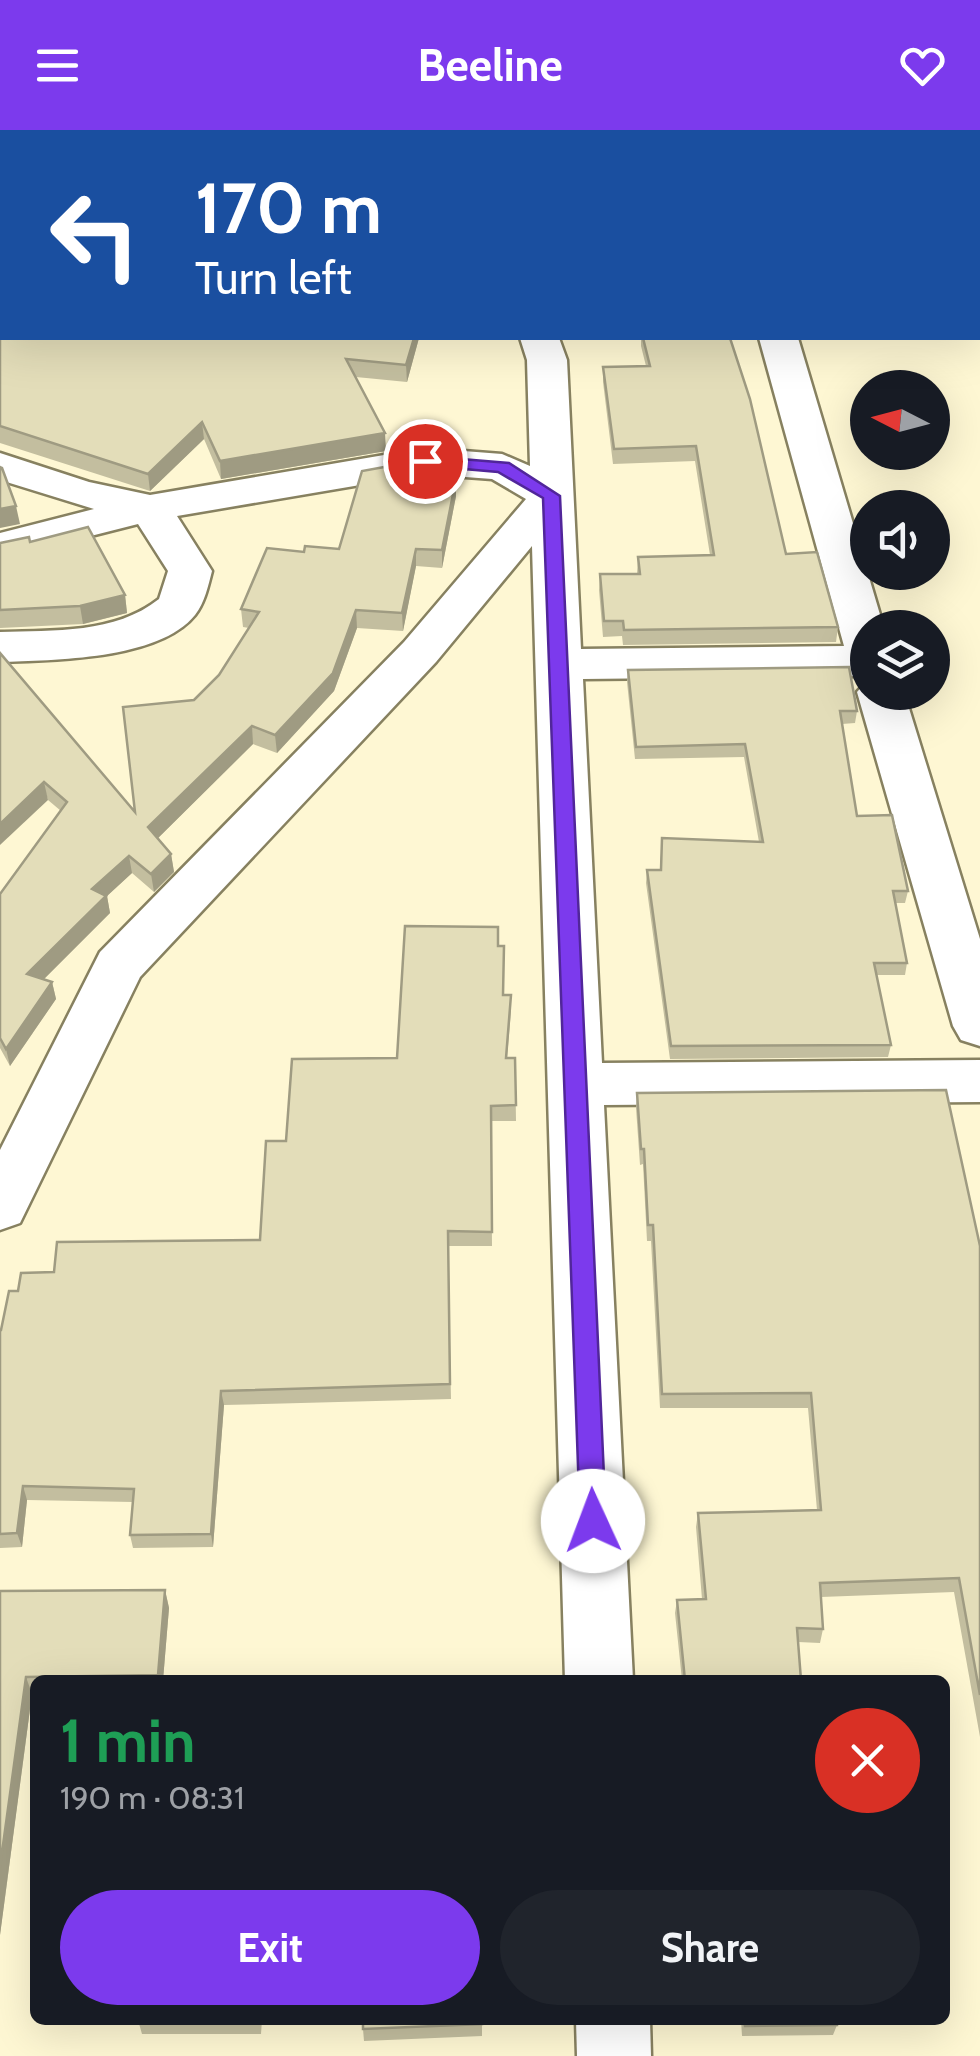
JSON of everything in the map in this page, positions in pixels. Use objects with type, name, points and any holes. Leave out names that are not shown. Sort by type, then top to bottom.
[{"type":"street","points":[[541,340],[547,360],[561,664],[599,1675]]},
{"type":"street","points":[[779,340],[856,610]]},
{"type":"street","points":[[0,546],[150,508],[425,461],[502,467],[552,496]]},
{"type":"street","points":[[0,466],[78,493],[150,508],[190,571],[178,607],[141,631],[0,647]]},
{"type":"street","points":[[0,1207],[118,966],[420,652],[552,496]]},
{"type":"street","points":[[561,664],[850,661]]},
{"type":"street","points":[[885,710],[980,1026]]},
{"type":"street","points":[[575,1084],[980,1081]]},
{"type":"street","points":[[612,2025],[614,2056]]},
{"type":"building","points":[[0,340],[413,340],[406,365],[346,359],[385,433],[220,461],[202,422],[148,474],[0,426]]},
{"type":"building","points":[[644,340],[731,340],[750,399],[786,554],[817,552],[838,627],[624,630],[623,621],[604,621],[600,574],[640,574],[638,557],[714,555],[696,446],[614,449],[603,367],[650,366]]},
{"type":"building","points":[[401,464],[407,476],[456,479],[442,550],[416,549],[402,613],[356,610],[333,673],[275,735],[252,726],[148,827],[171,854],[151,874],[129,856],[92,889],[106,896],[27,974],[52,982],[6,1049],[0,1038],[0,894],[67,802],[44,782],[0,824],[0,653],[135,812],[123,707],[194,700],[219,675],[259,612],[241,609],[267,548],[304,552],[305,546],[339,549],[362,471]]},
{"type":"building","points":[[2,468],[16,506],[0,509]]},
{"type":"building","points":[[88,527],[125,595],[80,606],[0,610],[0,543],[29,537],[30,542]]},
{"type":"building","points":[[849,667],[850,710],[857,711],[840,711],[857,816],[892,815],[908,891],[893,891],[907,963],[874,963],[891,1045],[671,1046],[647,870],[661,870],[662,838],[763,842],[745,744],[636,747],[628,670]]},
{"type":"building","points":[[405,926],[498,927],[498,946],[504,946],[503,995],[511,995],[506,1058],[515,1058],[516,1105],[491,1106],[492,1232],[448,1231],[450,1384],[221,1391],[211,1534],[130,1535],[134,1489],[23,1486],[17,1533],[0,1534],[0,1330],[9,1291],[18,1291],[21,1273],[54,1272],[57,1242],[260,1240],[266,1141],[286,1141],[292,1059],[397,1058]]},
{"type":"building","points":[[946,1090],[980,1246],[980,1695],[959,1578],[820,1583],[823,1629],[797,1628],[801,1675],[684,1675],[677,1600],[706,1599],[698,1513],[821,1510],[811,1393],[662,1394],[653,1225],[648,1225],[637,1093]]},
{"type":"building","points":[[165,1590],[158,1675],[26,1677],[0,1867],[0,1591]]},
{"type":"building","points":[[363,2025],[458,2025],[363,2029]]},
{"type":"route","points":[[425,461],[502,467],[552,496],[593,1521]]}]
